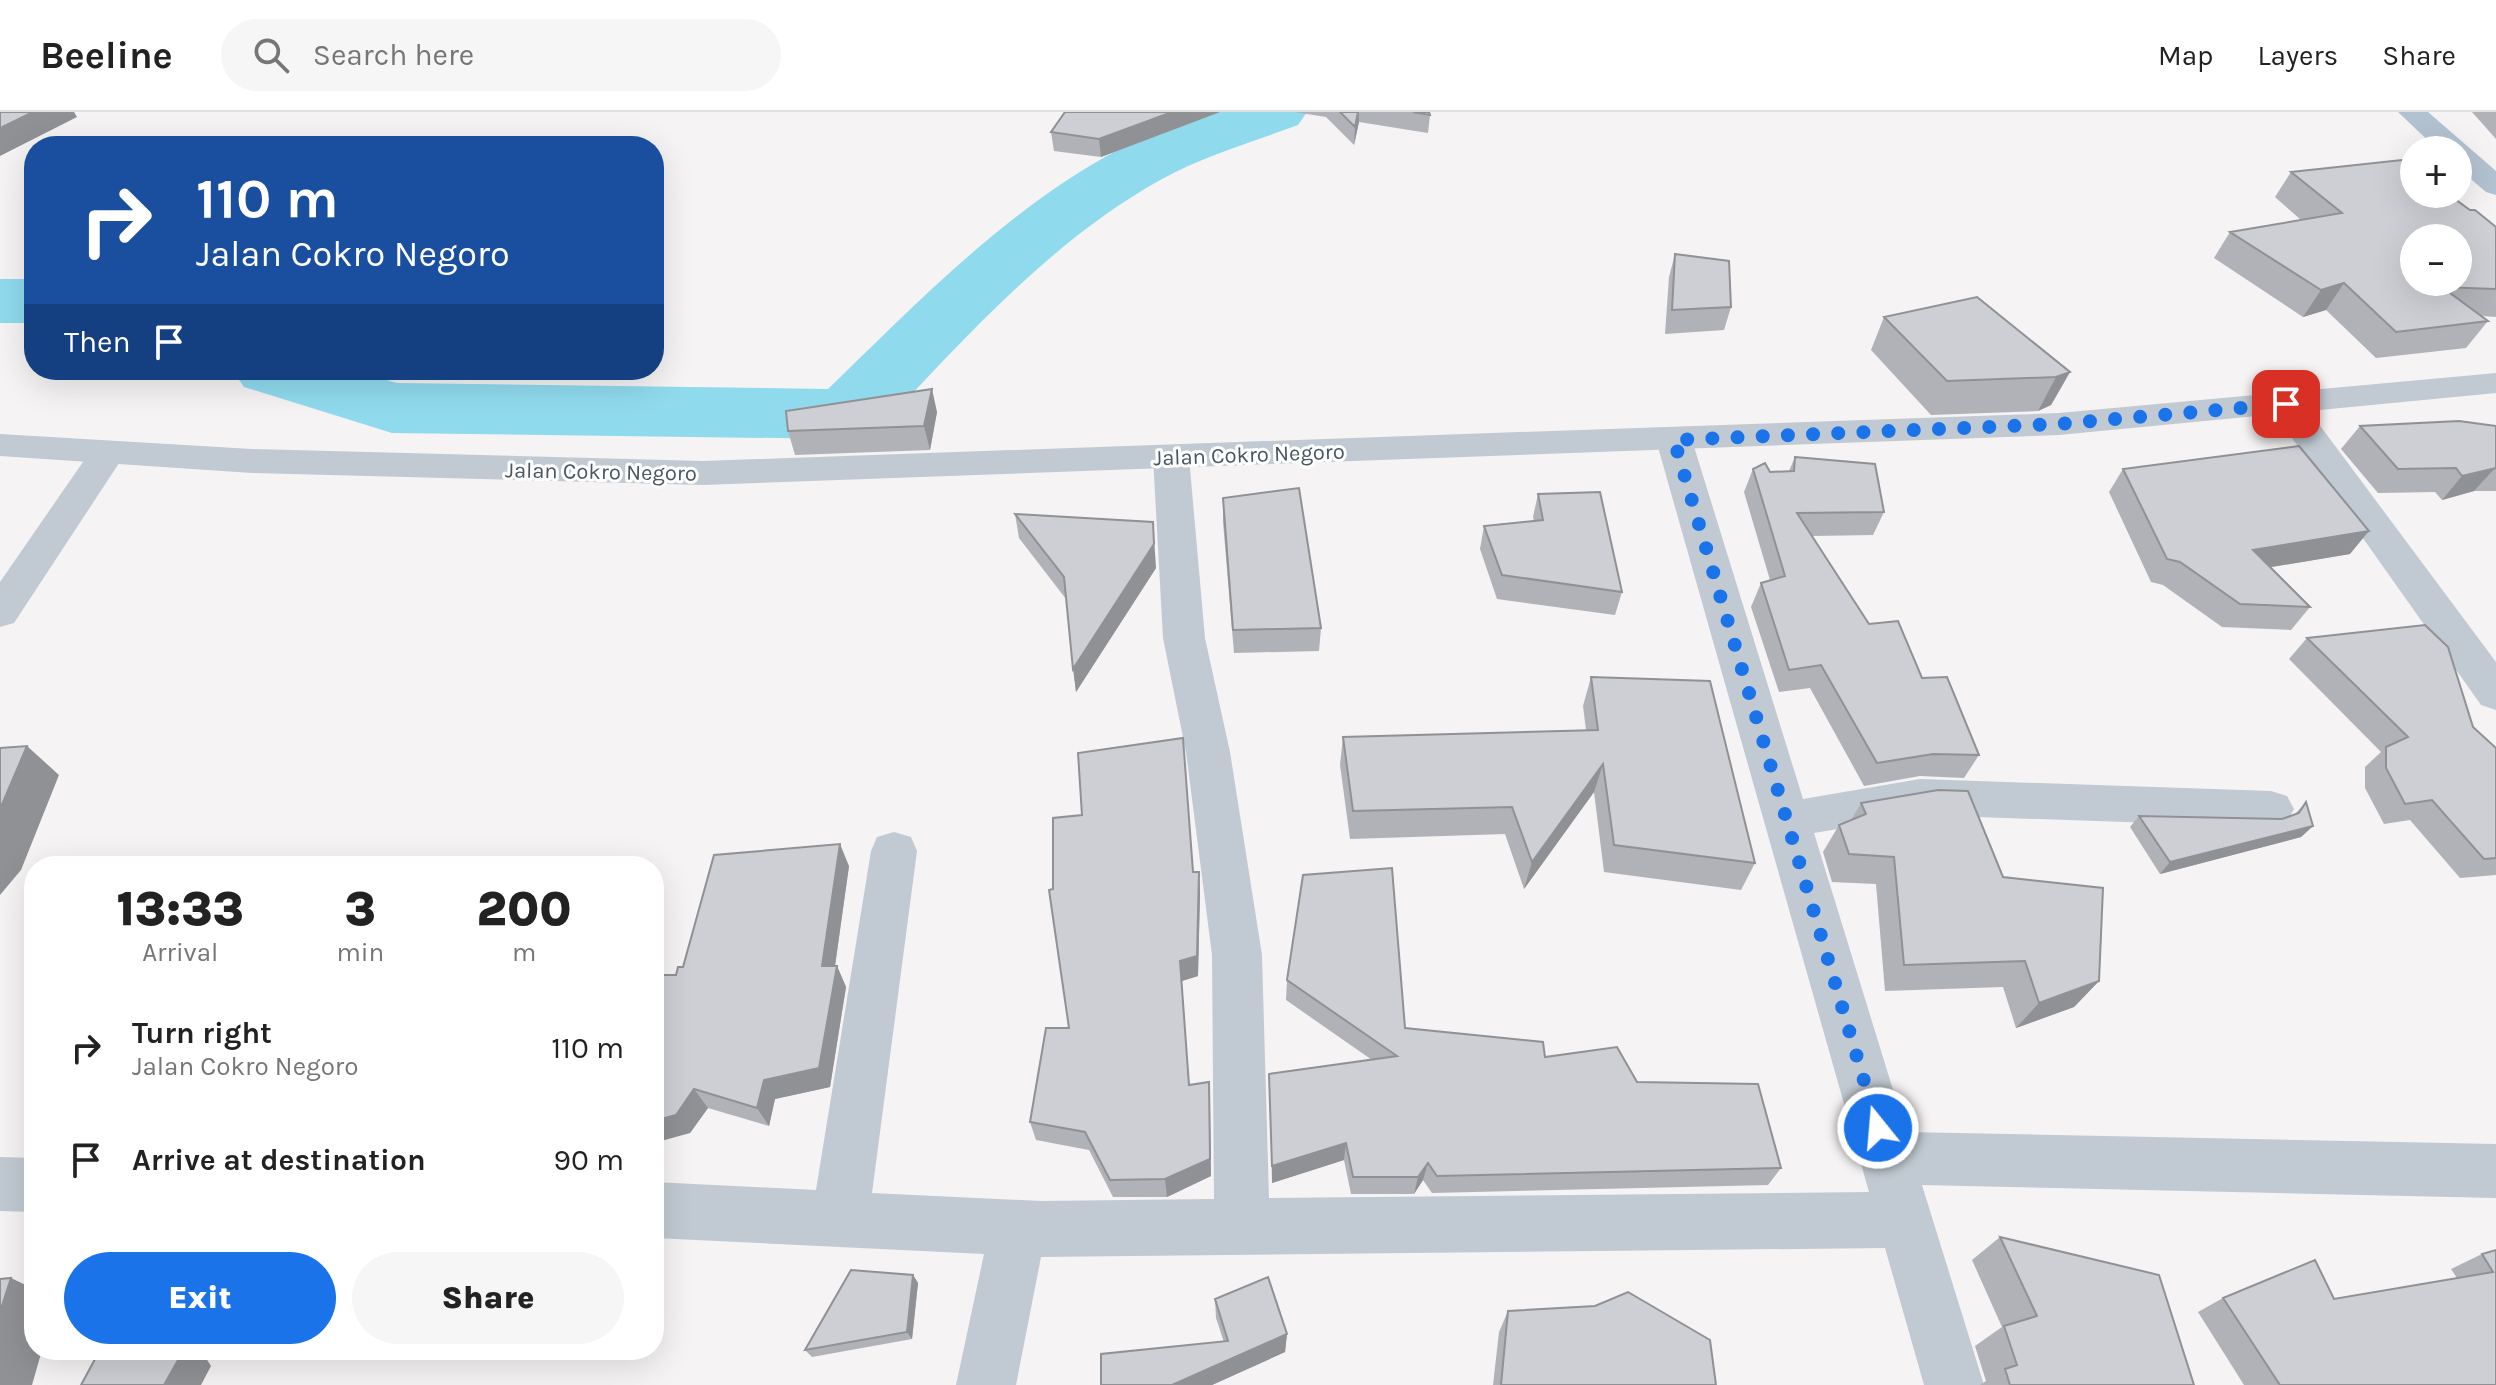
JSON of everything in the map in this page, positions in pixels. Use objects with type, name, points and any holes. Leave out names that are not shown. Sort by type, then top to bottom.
[{"type":"main road","points":[[2412,112],[2439,136]]},
{"type":"main road","points":[[2472,165],[2496,186]]},
{"type":"street","name":"Jalan Cokro Negoro","points":[[0,445],[107,454],[703,473],[2059,424],[2496,383]]},
{"type":"street","points":[[2286,404],[2496,694]]},
{"type":"street","points":[[1674,440],[1954,1385]]},
{"type":"street","points":[[0,613],[107,454]]},
{"type":"street","points":[[1171,457],[1184,638],[1208,752],[1237,955],[1242,1226]]},
{"type":"street","points":[[1786,821],[1838,809],[1920,797],[2271,809]]},
{"type":"street","points":[[840,1219],[894,851]]},
{"type":"street","points":[[1887,1158],[2496,1171]]},
{"type":"street","points":[[0,1184],[24,1185]]},
{"type":"street","points":[[664,1210],[1018,1228],[1906,1220]]},
{"type":"street","points":[[986,1385],[1018,1228]]},
{"type":"building","points":[[0,112],[33,112],[0,128]]},
{"type":"building","points":[[1065,112],[1172,112],[1099,139],[1051,132]]},
{"type":"building","points":[[1340,112],[1358,112],[1355,127]]},
{"type":"building","points":[[2400,160],[2400,208],[2475,210],[2496,227],[2496,289],[2472,288],[2472,224],[2400,224],[2400,296],[2454,296],[2488,321],[2396,332],[2344,283],[2321,290],[2230,232],[2342,213],[2291,172]]},
{"type":"building","points":[[1675,254],[1729,261],[1731,307],[1672,310]]},
{"type":"building","points":[[1977,297],[2070,372],[2056,377],[1947,381],[1884,317]]},
{"type":"building","points":[[932,389],[924,426],[788,431],[786,411]]},
{"type":"building","points":[[2459,421],[2496,426],[2496,468],[2462,476],[2456,468],[2398,469],[2360,426]]},
{"type":"building","points":[[2299,446],[2369,531],[2253,550],[2310,607],[2240,604],[2180,562],[2167,559],[2123,469]]},
{"type":"building","points":[[1795,457],[1875,464],[1884,512],[1797,513],[1869,624],[1898,621],[1922,678],[1947,677],[1979,755],[1933,754],[1877,763],[1821,665],[1789,670],[1761,583],[1785,576],[1753,469],[1765,463],[1770,472],[1794,471]]},
{"type":"building","points":[[1299,488],[1321,628],[1233,630],[1223,498]]},
{"type":"building","points":[[1600,492],[1622,592],[1502,575],[1484,526],[1543,520],[1538,494]]},
{"type":"building","points":[[1015,514],[1153,522],[1154,544],[1073,669],[1064,577]]},
{"type":"building","points":[[2425,625],[2448,647],[2473,727],[2496,748],[2496,858],[2484,859],[2432,800],[2405,804],[2386,768],[2386,747],[2408,737],[2307,638]]},
{"type":"building","points":[[1591,677],[1710,681],[1755,863],[1614,845],[1603,764],[1532,862],[1512,807],[1353,811],[1343,737],[1598,730]]},
{"type":"building","points":[[1183,738],[1193,872],[1199,872],[1197,956],[1180,961],[1189,1085],[1209,1082],[1210,1159],[1165,1179],[1110,1180],[1085,1132],[1030,1122],[1046,1028],[1069,1028],[1049,890],[1053,889],[1053,818],[1082,815],[1078,753]]},
{"type":"building","points":[[27,746],[0,809],[0,748]]},
{"type":"building","points":[[1938,790],[1968,791],[2003,877],[2103,888],[2099,981],[2039,1003],[2025,961],[1904,965],[1894,857],[1849,854],[1839,825],[1866,814],[1861,803]]},
{"type":"building","points":[[2306,802],[2313,826],[2170,862],[2139,816],[2282,819],[2299,813]]},
{"type":"building","points":[[840,844],[822,966],[837,966],[819,1068],[764,1080],[757,1108],[694,1089],[676,1115],[664,1118],[664,975],[676,975],[678,967],[683,967],[714,855]]},
{"type":"building","points":[[1392,868],[1405,1028],[1543,1042],[1545,1057],[1617,1047],[1637,1082],[1758,1084],[1781,1168],[1437,1176],[1428,1163],[1418,1177],[1353,1177],[1346,1143],[1272,1166],[1269,1074],[1397,1056],[1287,980],[1303,875]]},
{"type":"building","points":[[2000,1237],[2159,1275],[2194,1385],[2010,1385],[2005,1369],[2017,1365],[2004,1326],[2037,1316]]},
{"type":"building","points":[[2496,1250],[2496,1385],[2280,1385],[2223,1298],[2315,1260],[2334,1299],[2493,1272],[2482,1254]]},
{"type":"building","points":[[851,1270],[913,1275],[907,1332],[805,1350]]},
{"type":"building","points":[[1268,1277],[1287,1334],[1172,1385],[1101,1385],[1101,1354],[1228,1341],[1215,1299]]},
{"type":"building","points":[[11,1278],[0,1312],[0,1279]]},
{"type":"building","points":[[1628,1292],[1710,1340],[1716,1385],[1501,1385],[1508,1311],[1595,1306]]},
{"type":"building","points":[[95,1360],[178,1360],[164,1385],[81,1385]]},
{"type":"waterway","points":[[303,380],[392,408],[848,414],[985,279],[1059,217],[1155,157],[1276,112]]},
{"type":"waterway","points":[[0,301],[24,301]]},
{"type":"route","points":[[1878,1128],[1674,440],[2059,424],[2286,404]]}]
